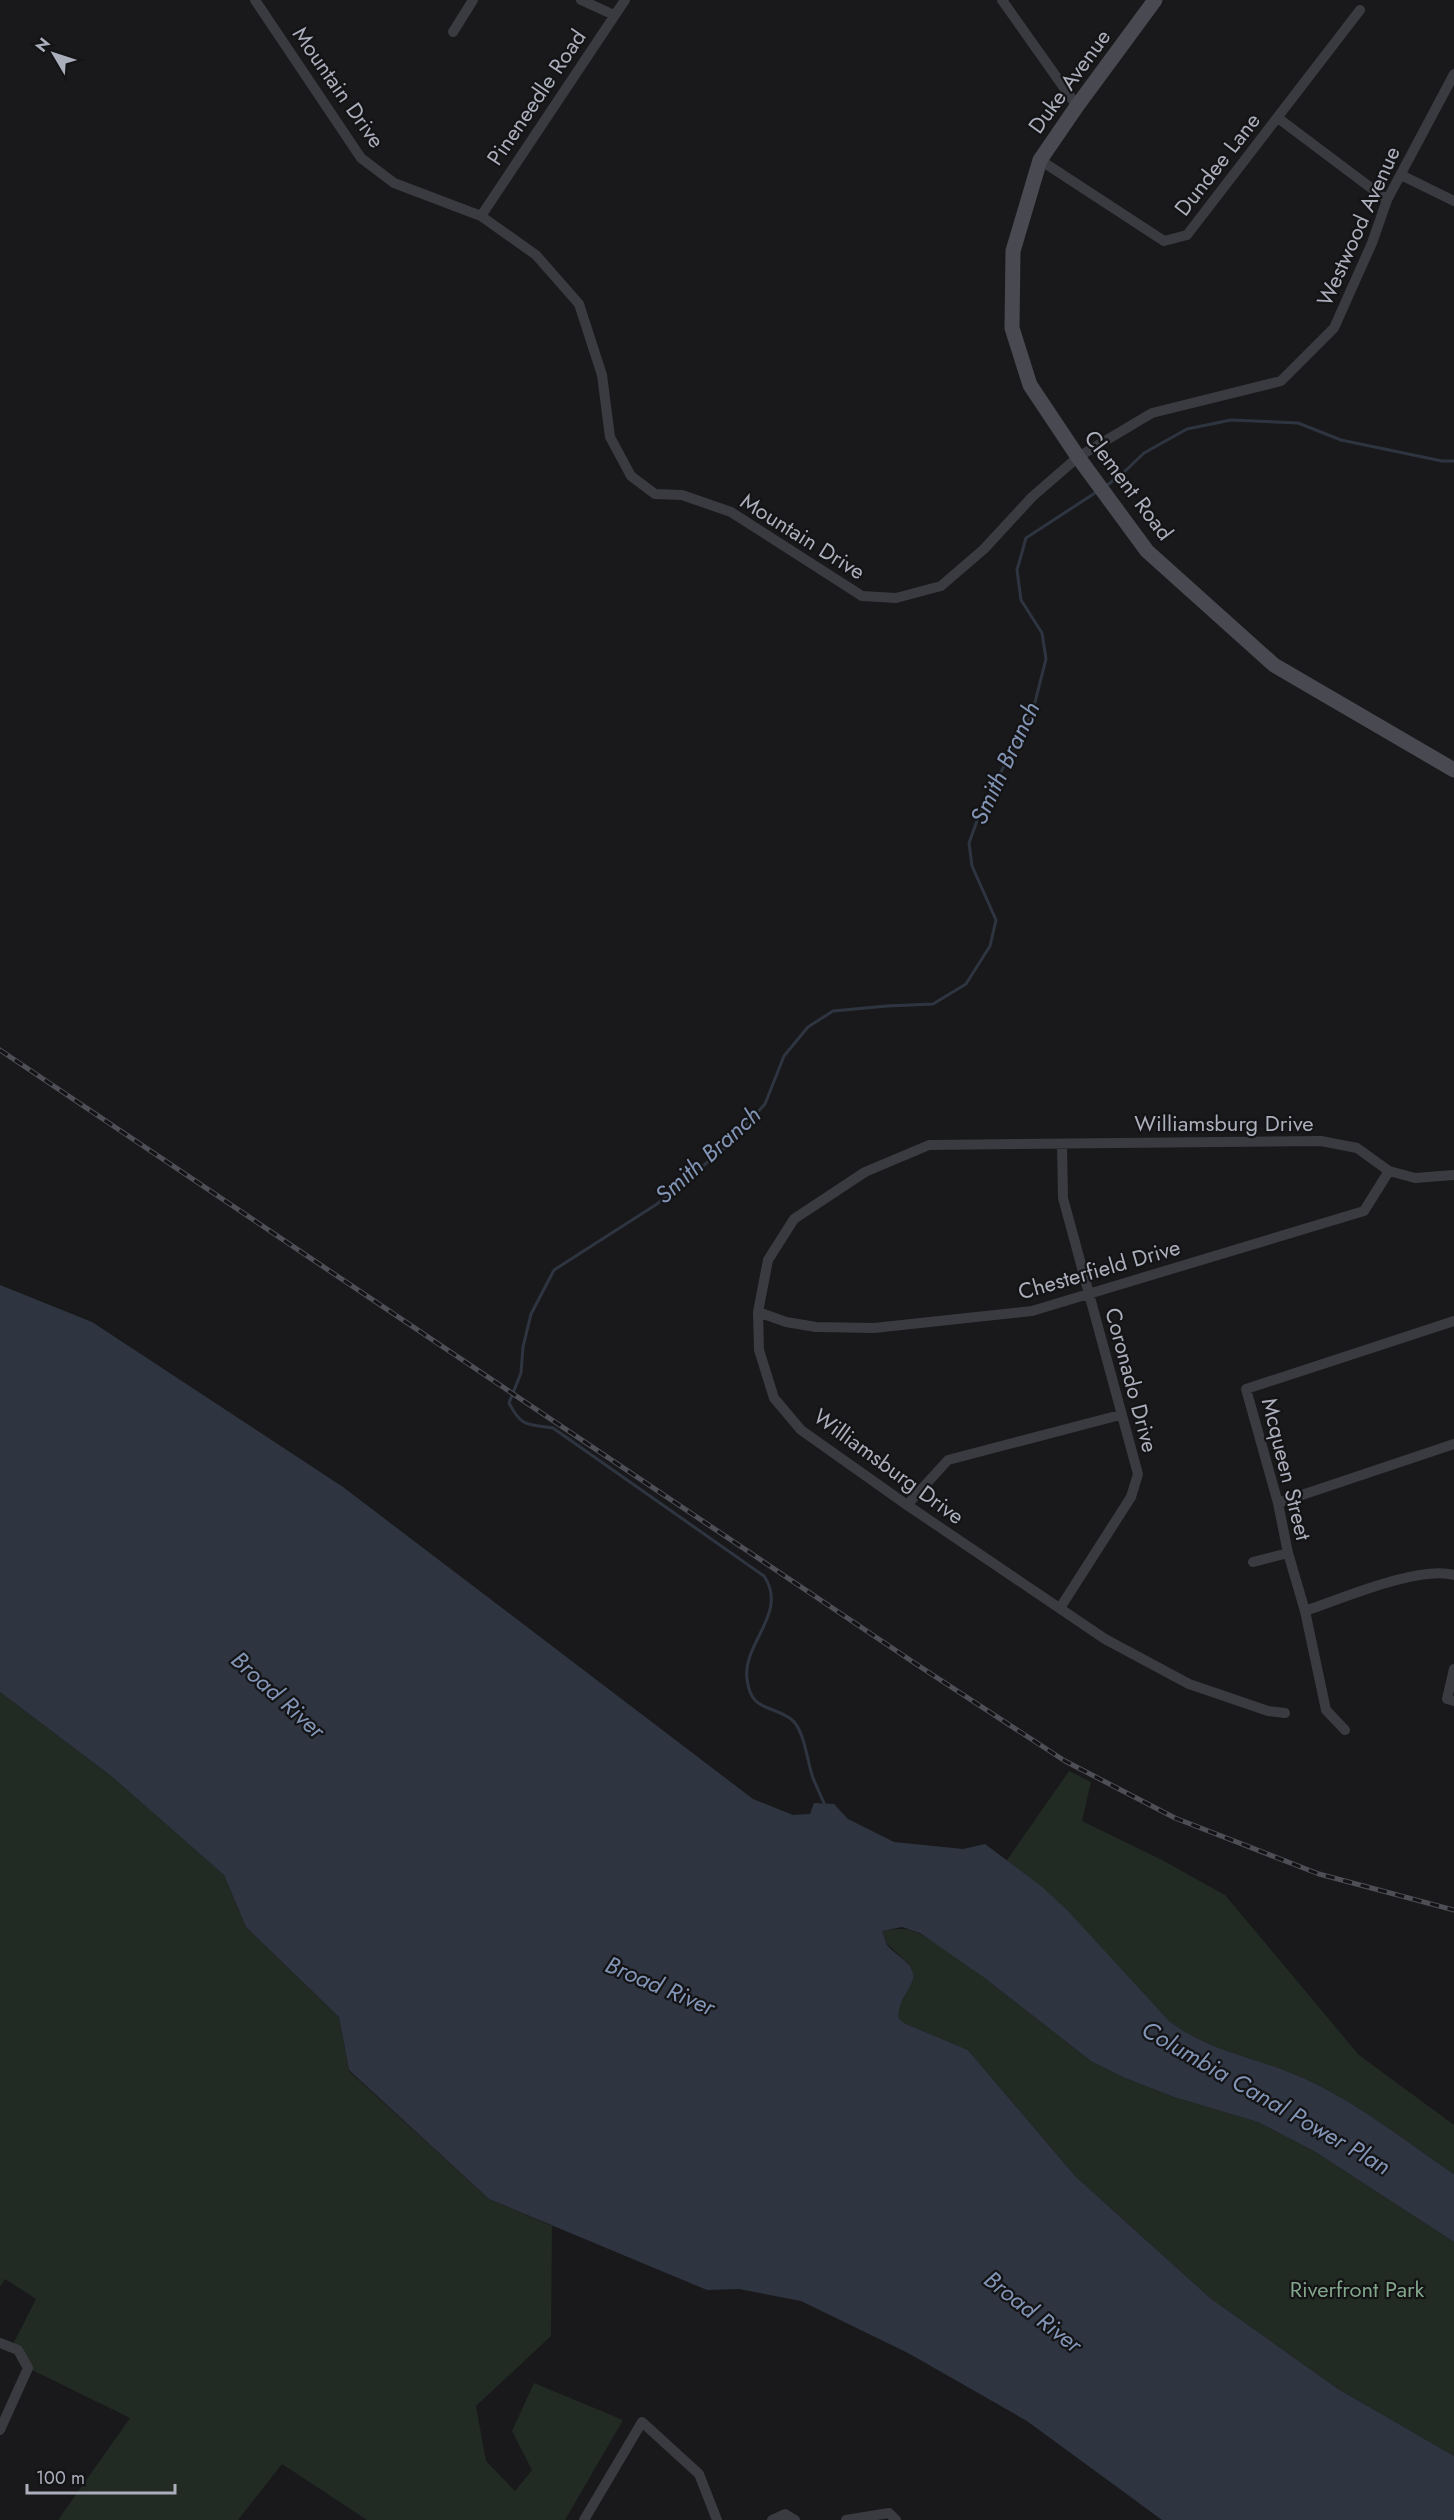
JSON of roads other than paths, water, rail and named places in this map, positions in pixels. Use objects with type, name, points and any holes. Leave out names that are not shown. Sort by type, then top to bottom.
[{"type":"street","name":"Mountain Drive","points":[[255,0],[361,158],[394,183],[481,216],[536,255],[579,304],[602,375],[610,437],[631,476],[655,494],[682,495],[731,512],[862,596],[896,598],[941,586],[984,549],[1032,497],[1078,457],[1152,413],[1281,381]]},
{"type":"street","points":[[453,32],[473,0]]},
{"type":"street","points":[[581,0],[614,15]]},
{"type":"street","name":"Pineneedle Road","points":[[481,216],[625,0]]},
{"type":"street","points":[[1002,0],[1077,106]]},
{"type":"street","name":"Duke Avenue","points":[[1041,160],[1077,106],[1155,0]]},
{"type":"street","name":"Dundee Lane","points":[[1041,160],[1164,241],[1187,235],[1360,10]]},
{"type":"street","name":"Westwood Avenue","points":[[1281,381],[1334,328],[1372,243],[1387,200],[1454,74]]},
{"type":"street","points":[[1278,118],[1387,200]]},
{"type":"street","name":"Clement Road","points":[[1041,160],[1013,251],[1012,328],[1030,385],[1078,457],[1147,551],[1274,665],[1452,766]]},
{"type":"street","points":[[1401,175],[1454,201]]},
{"type":"street","name":"Williamsburg Drive","points":[[1285,1713],[1268,1711],[1189,1684],[1105,1639],[801,1430],[774,1398],[759,1350],[759,1312],[768,1260],[794,1219],[865,1172],[929,1145],[1321,1141],[1358,1148],[1389,1172],[1415,1178],[1454,1175]]},
{"type":"street","name":"Coronado Drive","points":[[1060,1608],[1131,1497],[1137,1474],[1063,1198],[1062,1144]]},
{"type":"street","name":"Chesterfield Drive","points":[[759,1312],[786,1323],[816,1327],[874,1328],[1032,1311],[1364,1211],[1389,1172]]},
{"type":"street","name":"Mcqueen Street","points":[[1345,1730],[1326,1710],[1305,1611],[1246,1389],[1454,1321]]},
{"type":"street","points":[[907,1505],[948,1460],[1120,1415]]},
{"type":"street","points":[[1278,1503],[1454,1444]]},
{"type":"street","points":[[1253,1562],[1288,1553]]},
{"type":"street","points":[[1305,1611],[1410,1576],[1429,1572],[1454,1575]]},
{"type":"street","points":[[1450,1700],[1454,1669]]},
{"type":"street","points":[[0,2343],[18,2350],[28,2368],[0,2430]]},
{"type":"street","points":[[584,2520],[642,2422],[699,2474],[717,2520]]},
{"type":"street","points":[[846,2520],[889,2513],[896,2520]]},
{"type":"street","points":[[772,2520],[785,2514],[795,2520]]},
{"type":"water","points":[[0,1285],[92,1322],[343,1487],[753,1799],[793,1815],[810,1814],[814,1803],[834,1804],[848,1819],[894,1842],[963,1849],[985,1844],[1041,1886],[1068,1911],[1169,2021],[1185,2032],[1218,2048],[1286,2071],[1342,2098],[1454,2174],[1454,2242],[1314,2151],[1258,2122],[1174,2097],[1125,2078],[1091,2061],[982,1976],[920,1933],[902,1927],[882,1931],[887,1945],[906,1961],[913,1974],[912,1983],[900,2005],[899,2019],[968,2050],[1075,2176],[1210,2298],[1338,2389],[1454,2456],[1454,2520],[1162,2520],[1027,2421],[908,2353],[801,2301],[739,2289],[707,2290],[489,2199],[349,2070],[339,2017],[246,1927],[224,1875],[110,1775],[0,1692]]},
{"type":"waterway","name":"Smith Branch","points":[[1106,486],[1144,453],[1187,429],[1231,420],[1298,423],[1341,440],[1442,461],[1454,461]]},
{"type":"waterway","name":"Smith Branch","points":[[826,1808],[813,1778],[803,1738],[796,1724],[783,1714],[757,1702],[749,1690],[747,1666],[771,1603],[770,1590],[764,1576],[553,1428],[531,1425],[522,1421],[509,1403],[521,1373],[523,1347],[531,1314],[554,1270],[657,1204],[727,1146],[765,1104],[784,1056],[808,1027],[833,1011],[933,1004],[966,984],[990,946],[996,920],[972,866],[969,843],[982,807],[1032,714],[1046,659],[1042,633],[1021,600],[1017,570],[1026,538],[1098,491]]},
{"type":"railway","points":[[0,1050],[919,1666],[1065,1761],[1175,1818],[1319,1874],[1454,1910]]},
{"type":"water label","name":"Broad River","points":[[278,1695]]},
{"type":"water label","name":"Broad River","points":[[660,1986]]},
{"type":"water label","name":"Columbia Canal Power Plan","points":[[1266,2098]]},
{"type":"water label","name":"Broad River","points":[[1033,2312]]},
{"type":"park label","name":"Riverfront Park","points":[[1357,2289]]}]
